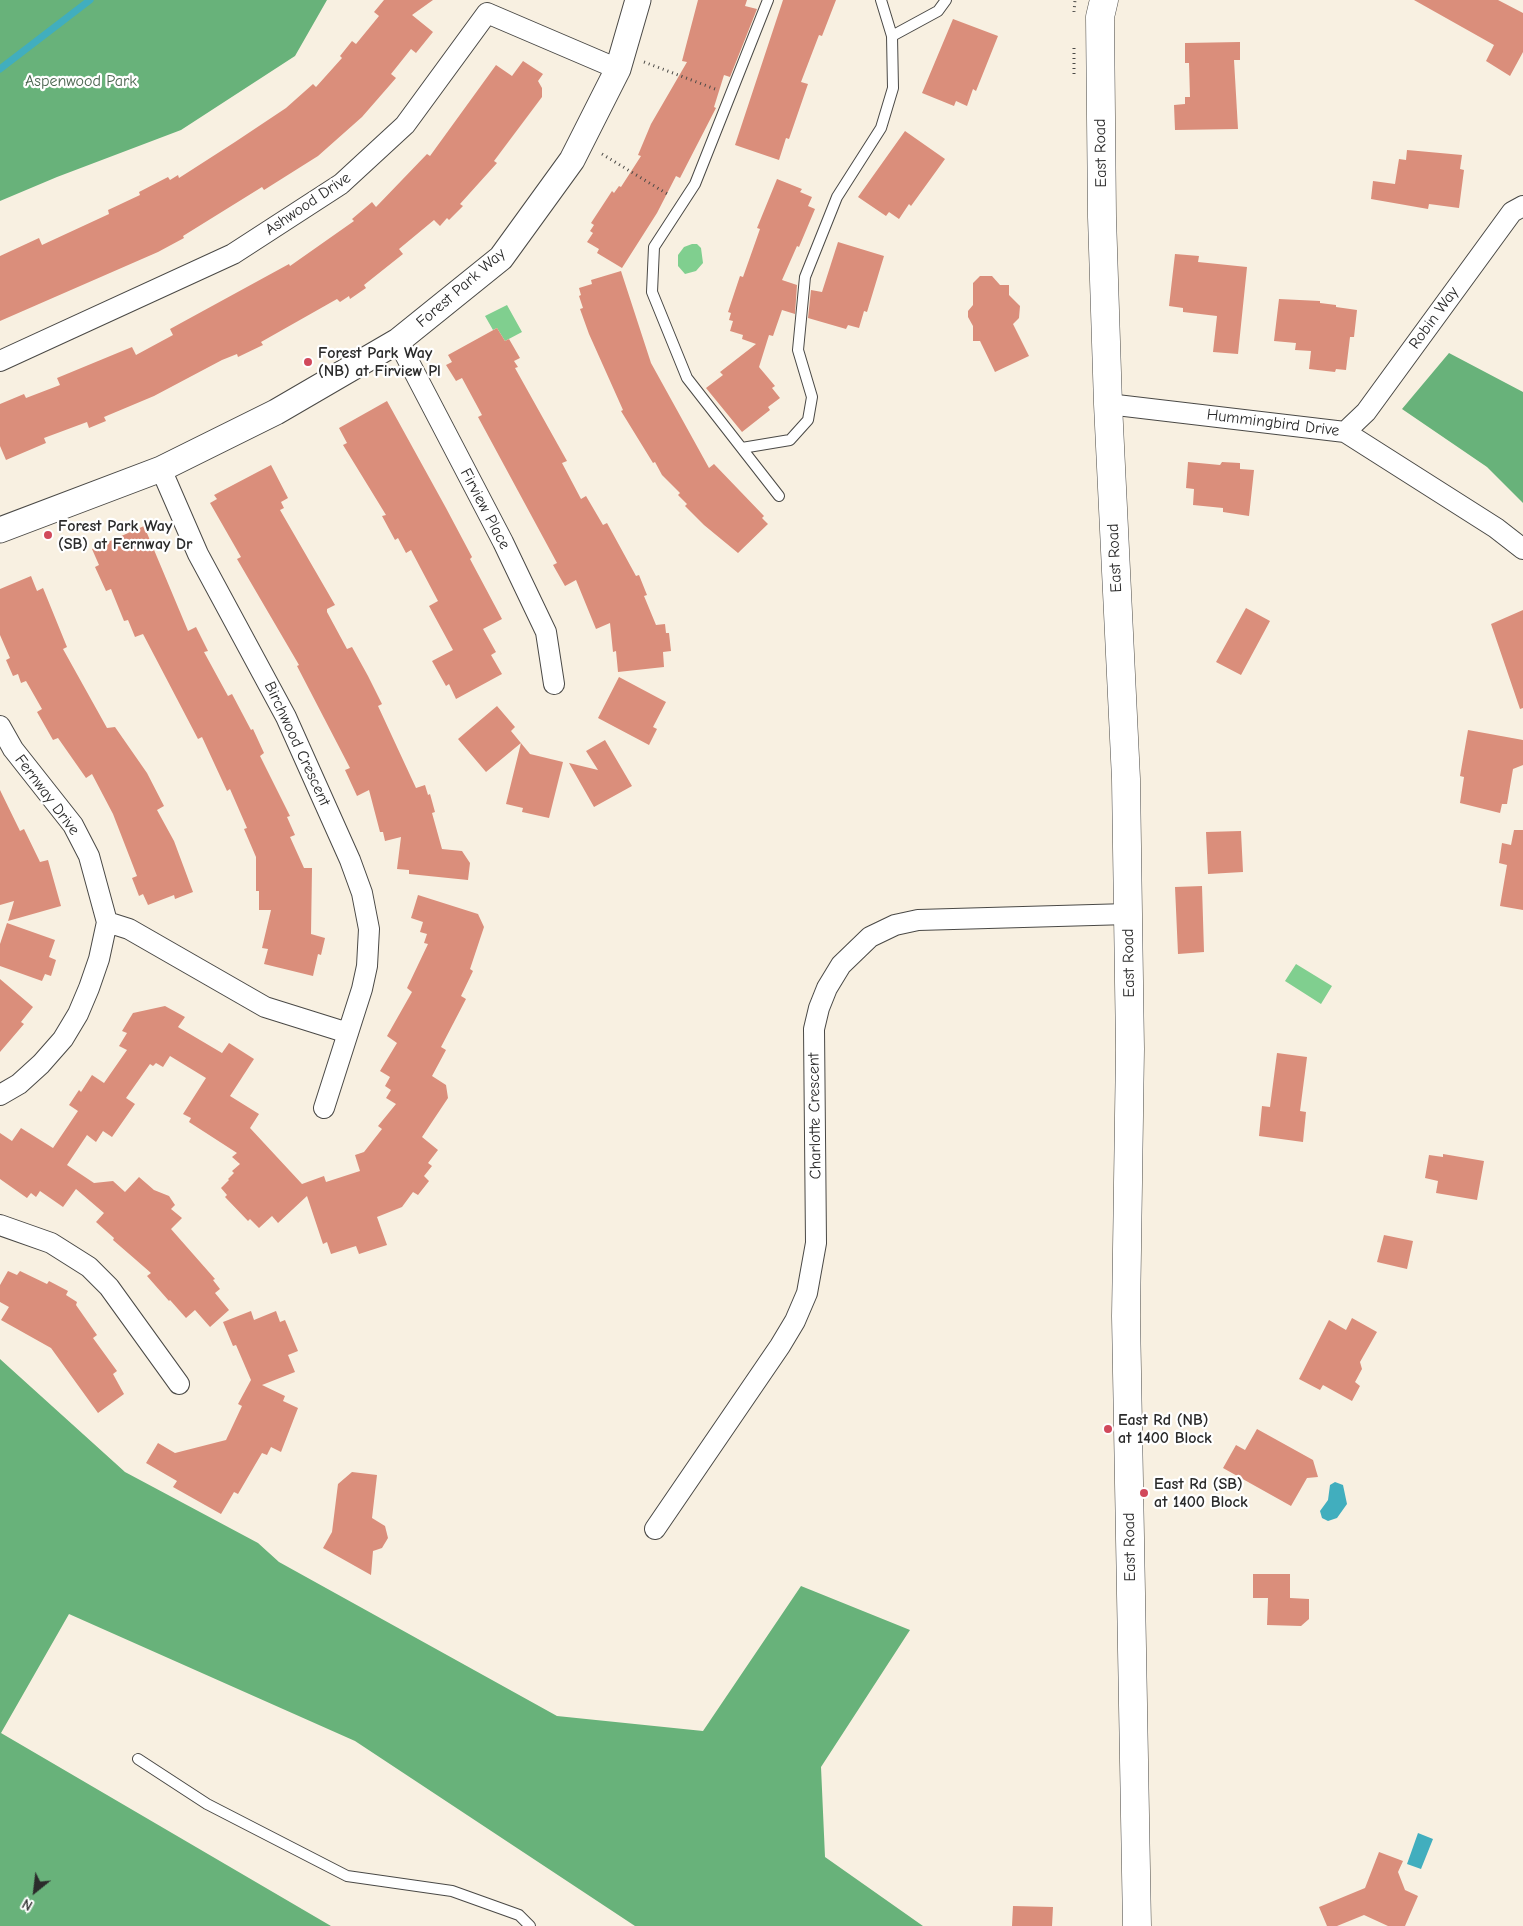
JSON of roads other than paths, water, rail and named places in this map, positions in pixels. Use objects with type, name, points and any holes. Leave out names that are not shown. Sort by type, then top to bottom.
[{"type":"main road","name":"East Road","points":[[1104,0],[1100,17],[1100,89],[1108,404],[1126,779],[1130,1049],[1126,1316],[1137,1926]]},
{"type":"street","name":"Forest Park Way","points":[[0,530],[162,469],[283,408],[398,341],[501,258],[572,160],[618,68],[638,0]]},
{"type":"street","name":"Ashwood Drive","points":[[0,361],[233,254],[341,184],[405,125],[486,14],[618,68]]},
{"type":"street","name":"Robin Way","points":[[1345,432],[1366,412],[1512,212],[1523,206]]},
{"type":"street","name":"Firview Place","points":[[398,341],[503,542],[546,632],[554,684]]},
{"type":"street","name":"Hummingbird Drive","points":[[1108,404],[1345,432],[1496,528],[1523,549]]},
{"type":"street","name":"Birchwood Crescent","points":[[162,469],[198,554],[283,712],[359,882],[367,915],[369,954],[364,983],[324,1108]]},
{"type":"street","name":"Fernway Drive","points":[[0,726],[6,754],[73,825],[89,856],[107,922],[99,959],[89,988],[78,1014],[63,1039],[41,1064],[18,1084],[0,1095]]},
{"type":"street","name":"Charlotte Crescent","points":[[655,1529],[780,1346],[795,1320],[807,1293],[816,1243],[814,1030],[819,1008],[827,988],[841,964],[870,937],[896,925],[918,920],[1128,914]]},
{"type":"street","points":[[107,922],[129,929],[265,1007],[348,1034]]},
{"type":"street","points":[[0,1225],[51,1243],[88,1266],[110,1286],[179,1384]]},
{"type":"lane","points":[[768,0],[694,184],[654,247],[652,292],[687,378],[779,496]]},
{"type":"lane","points":[[742,448],[790,440],[808,420],[812,397],[798,350],[806,277],[837,197],[881,128],[892,88],[892,36],[881,0]]},
{"type":"lane","points":[[892,36],[938,11],[946,0]]},
{"type":"lane","points":[[138,1759],[207,1804],[347,1876],[452,1891],[519,1915],[530,1926]]},
{"type":"water","points":[[1335,1482],[1343,1485],[1347,1504],[1337,1518],[1328,1521],[1322,1518],[1320,1511],[1328,1500],[1330,1485]]},
{"type":"water","points":[[1418,1833],[1433,1839],[1421,1869],[1407,1864]]},
{"type":"waterway","points":[[0,69],[90,0]]},
{"type":"place","name":"Forest Park Way (NB) at Firview Pl","points":[[308,362]]},
{"type":"place","name":"Forest Park Way (SB) at Fernway Dr","points":[[48,535]]},
{"type":"place","name":"East Rd (NB) at 1400 Block","points":[[1108,1429]]},
{"type":"place","name":"East Rd (SB) at 1400 Block","points":[[1144,1493]]},
{"type":"park label","name":"Aspenwood Park","points":[[81,81]]}]
